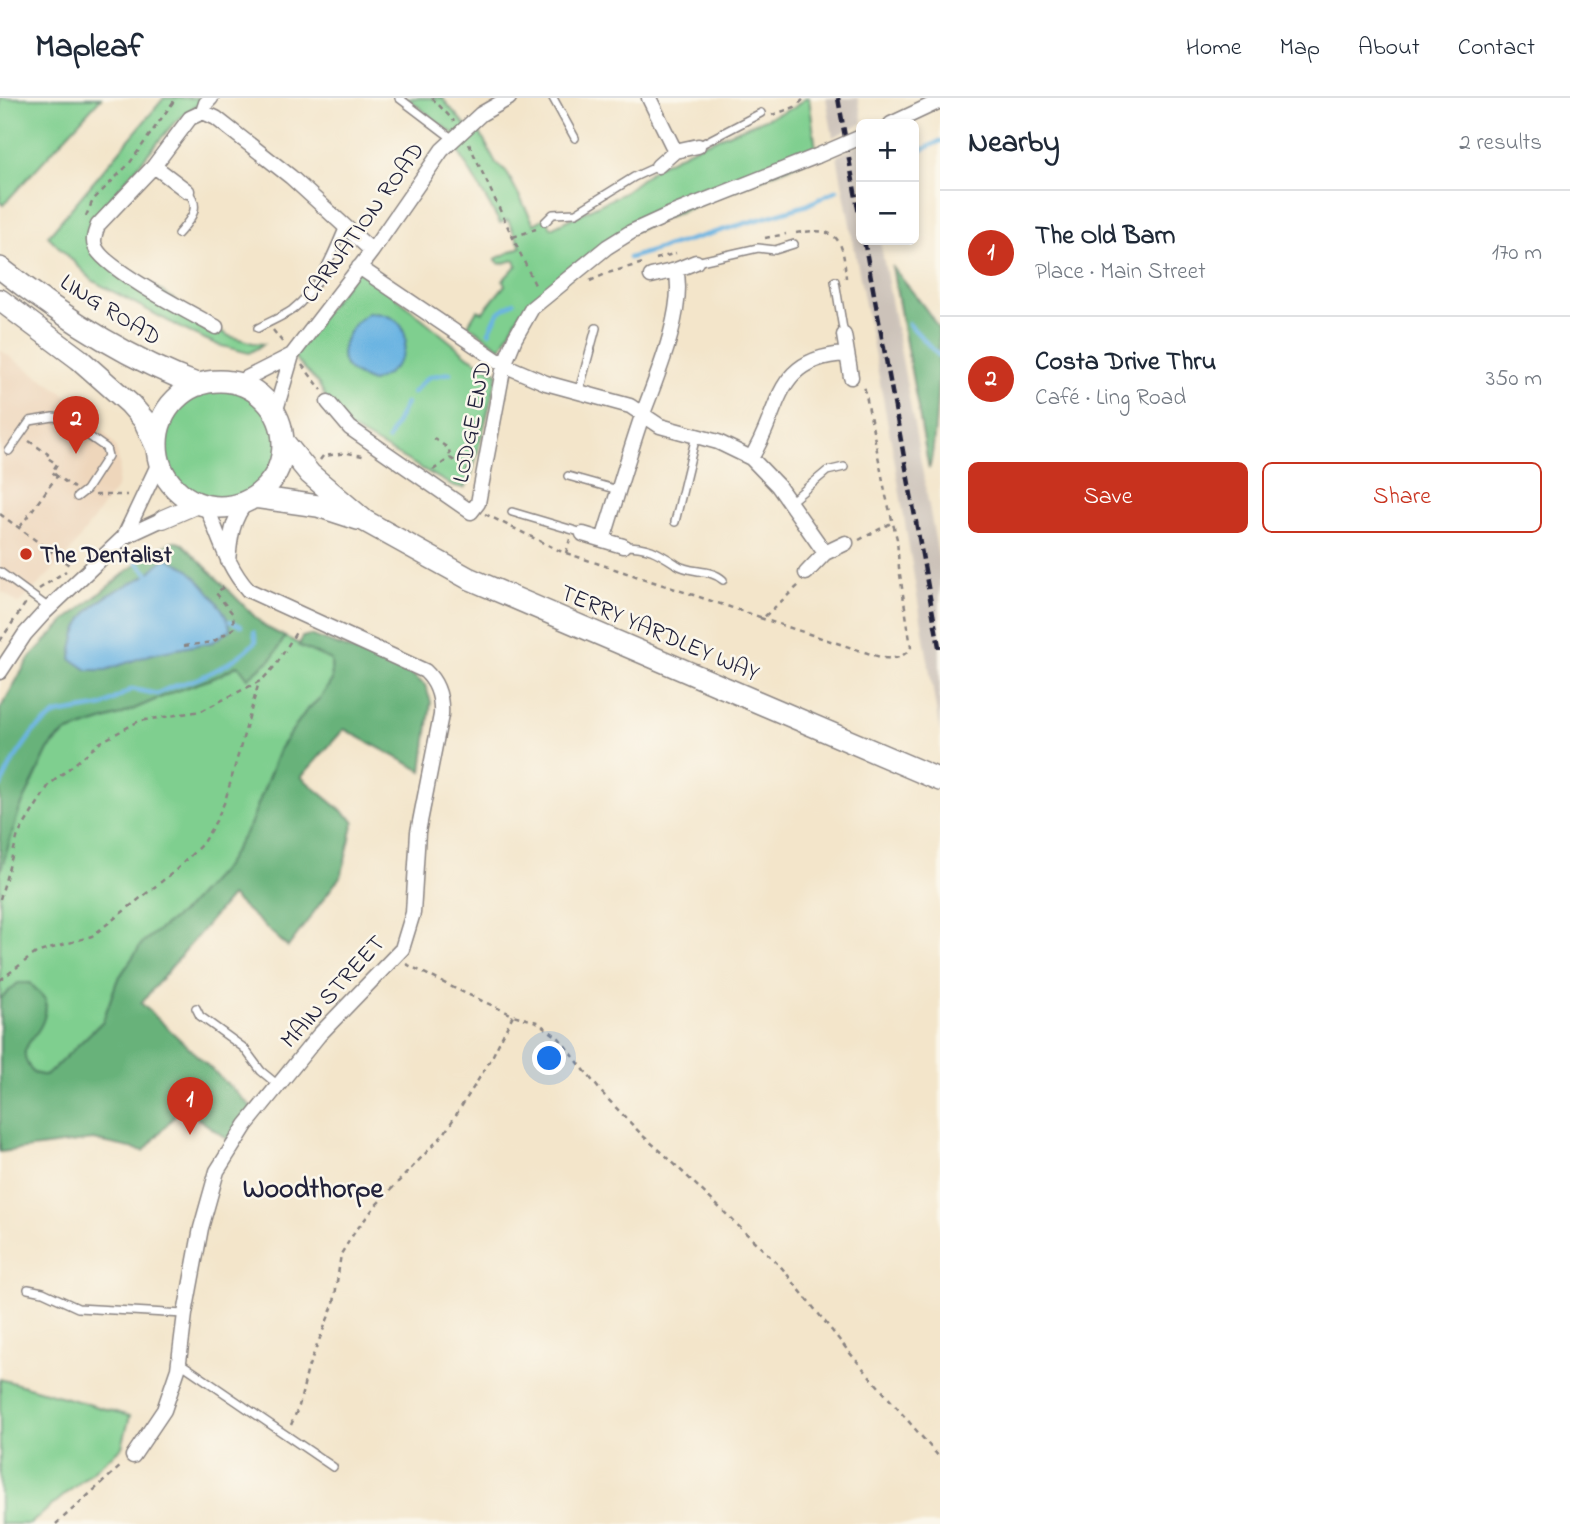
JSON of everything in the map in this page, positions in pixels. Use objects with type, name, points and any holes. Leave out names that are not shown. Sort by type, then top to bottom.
[{"type":"main road","name":"LING ROAD","points":[[0,268],[71,318],[124,350],[166,373],[199,384]]},
{"type":"main road","points":[[0,300],[79,359],[130,404],[144,420],[159,456],[170,481],[183,494],[202,504],[222,506],[250,499],[273,478],[280,464],[283,441],[275,413],[260,395],[237,383],[222,381],[199,384],[180,395],[166,413],[158,435],[159,456]]},
{"type":"main road","name":"TERRY YARDLEY WAY","points":[[283,441],[310,474],[365,521]]},
{"type":"main road","name":"TERRY YARDLEY WAY","points":[[250,499],[318,506],[365,521],[480,583],[934,777]]},
{"type":"street","points":[[211,98],[203,112],[190,118],[154,166],[98,225],[95,247],[100,254],[138,282],[216,327]]},
{"type":"street","name":"CARNATION ROAD","points":[[275,413],[292,355],[372,251],[442,150],[481,114],[509,98]]},
{"type":"street","points":[[649,98],[675,151]]},
{"type":"street","points":[[903,119],[940,102]]},
{"type":"street","points":[[203,112],[216,118],[291,177],[372,251]]},
{"type":"street","name":"LODGE END","points":[[328,402],[350,428],[471,512],[477,506],[504,365],[532,308],[607,247],[631,232],[856,139]]},
{"type":"street","points":[[658,166],[675,151],[698,146]]},
{"type":"street","points":[[154,166],[187,191]]},
{"type":"street","points":[[650,276],[696,262]]},
{"type":"street","points":[[359,267],[504,365],[546,383],[630,406],[660,426],[738,450],[751,458],[778,486],[825,553]]},
{"type":"street","points":[[603,540],[667,343],[679,294],[676,270]]},
{"type":"street","points":[[844,335],[851,377]]},
{"type":"street","points":[[751,458],[766,431],[776,400],[785,384],[812,360],[828,355],[846,354]]},
{"type":"street","name":"CARNATION ROAD","points":[[237,383],[292,355]]},
{"type":"street","points":[[124,537],[159,456]]},
{"type":"street","points":[[228,561],[237,513],[250,499]]},
{"type":"street","points":[[0,672],[25,634],[124,537],[202,504]]},
{"type":"street","name":"MAIN STREET","points":[[133,1456],[164,1410],[179,1362],[201,1228],[217,1171],[246,1125],[319,1035],[402,949],[413,913],[418,832],[439,734],[442,702],[433,678],[425,671],[248,590],[228,561],[202,504]]},
{"type":"street","points":[[583,534],[622,546]]},
{"type":"street","points":[[806,573],[825,553],[846,543]]},
{"type":"lane","points":[[399,98],[457,135]]},
{"type":"lane","points":[[553,98],[575,138]]},
{"type":"lane","points":[[698,146],[761,113]]},
{"type":"lane","points":[[545,222],[553,214],[576,213],[634,177],[658,166]]},
{"type":"lane","points":[[178,234],[193,215],[195,206],[194,198],[187,191]]},
{"type":"lane","points":[[258,328],[292,310],[324,274],[344,226]]},
{"type":"lane","points":[[696,262],[758,248],[775,250],[794,244]]},
{"type":"lane","points":[[835,281],[844,335]]},
{"type":"lane","points":[[579,391],[596,328]]},
{"type":"lane","points":[[9,451],[30,421],[63,418],[106,448],[108,456],[87,489],[77,497]]},
{"type":"lane","points":[[675,522],[696,436]]},
{"type":"lane","points":[[789,503],[827,471],[844,467]]},
{"type":"lane","points":[[568,476],[619,491]]},
{"type":"lane","points":[[512,512],[583,534]]},
{"type":"lane","points":[[622,546],[638,546],[663,554],[676,565],[717,574],[723,580]]},
{"type":"lane","points":[[0,572],[49,608]]},
{"type":"lane","points":[[196,1008],[200,1016],[244,1048],[261,1071],[278,1086]]},
{"type":"lane","points":[[28,1289],[43,1292],[78,1308],[185,1314]]},
{"type":"lane","points":[[179,1362],[334,1467]]},
{"type":"path","points":[[85,221],[93,201],[129,164],[176,98]]},
{"type":"path","points":[[432,98],[457,135],[541,300]]},
{"type":"path","points":[[761,113],[765,118],[795,107],[805,98]]},
{"type":"path","points":[[758,239],[810,230],[831,234],[840,240],[844,249],[847,287]]},
{"type":"path","points":[[581,287],[608,272],[677,253]]},
{"type":"path","points":[[267,323],[318,383],[328,402]]},
{"type":"path","points":[[477,506],[560,551],[760,618],[895,659],[905,655],[911,647],[899,568],[898,539],[864,384]]},
{"type":"path","points":[[434,438],[449,449],[450,458],[482,480]]},
{"type":"path","points":[[15,443],[22,447],[27,440],[48,454],[46,457],[57,464],[52,472],[76,489],[80,484],[96,495],[120,495]]},
{"type":"path","points":[[310,474],[323,456],[348,453],[367,456]]},
{"type":"path","points":[[20,527],[57,476]]},
{"type":"path","points":[[128,502],[132,495]]},
{"type":"path","points":[[0,514],[72,567],[45,583],[25,604],[0,642]]},
{"type":"path","points":[[846,543],[864,539],[893,522]]},
{"type":"path","points":[[760,618],[802,582],[806,573]]},
{"type":"path","points":[[184,646],[214,642],[234,628],[233,614],[215,593],[237,577]]},
{"type":"path","points":[[16,598],[25,604]]},
{"type":"path","points":[[0,899],[18,835],[49,785],[101,742],[139,721],[201,711],[259,682],[276,665],[305,617]]},
{"type":"path","points":[[0,980],[37,953],[92,936],[175,871],[202,844],[225,801],[259,682]]},
{"type":"path","points":[[394,958],[513,1015],[537,1023],[559,1038],[603,1094],[643,1136],[782,1268],[849,1352],[940,1458]]},
{"type":"path","points":[[286,1435],[299,1406],[308,1368],[334,1303],[341,1254],[377,1204],[444,1134],[490,1061],[513,1015]]},
{"type":"path","points":[[56,1524],[133,1456]]},
{"type":"shaded area","points":[[826,98],[858,98],[862,119],[856,119],[856,126],[833,137]]},
{"type":"shaded area","points":[[856,146],[856,245],[881,245],[940,566],[940,733],[893,451],[837,156]]},
{"type":"shaded area","points":[[0,350],[69,397],[103,430],[115,446],[120,465],[117,487],[66,557],[19,604],[0,590]]},
{"type":"green space","points":[[0,98],[101,98],[3,205],[0,202]]},
{"type":"green space","points":[[164,98],[211,98],[203,112],[195,106],[173,124],[105,205],[95,247],[229,336],[264,344],[249,353],[218,345],[187,331],[93,281],[48,236]]},
{"type":"green space","points":[[407,98],[442,98],[466,126],[478,129],[496,163],[506,171],[534,224],[546,217],[551,228],[622,194],[658,166],[698,146],[795,107],[805,98],[809,98],[817,156],[631,232],[520,313],[501,348],[468,325],[477,310],[483,312],[505,285],[503,280],[517,265],[515,260],[500,264],[495,259],[521,247],[508,220],[500,223],[457,149],[462,132],[456,136]]},
{"type":"green space","points":[[892,266],[938,328],[938,375],[929,469]]},
{"type":"green space","points":[[359,267],[469,357],[498,373],[471,477],[464,488],[451,485],[350,428],[328,402],[318,383],[292,355]]},
{"type":"green space","points":[[220,381],[244,386],[264,400],[278,420],[283,444],[278,468],[264,488],[244,502],[220,507],[196,502],[176,488],[162,468],[157,444],[162,420],[176,400],[196,386]]},
{"type":"green space","points":[[173,541],[183,544],[264,626],[285,637],[272,658],[248,678],[238,665],[216,677],[120,715],[65,733],[56,740],[48,750],[19,811],[0,873],[0,709],[30,657],[65,621],[145,557]]},
{"type":"green space","points":[[310,635],[406,670],[425,685],[431,702],[422,771],[344,729],[301,777],[354,821],[342,874],[288,947],[231,896],[141,1003],[254,1109],[230,1141],[182,1107],[144,1151],[93,1140],[0,1152],[0,999],[18,983],[30,983],[46,1000],[41,1026],[25,1049],[25,1056],[33,1073],[46,1076],[103,1021],[117,981],[143,942],[186,909],[225,866],[250,825],[280,748],[332,680],[331,660],[299,646],[302,637]]},
{"type":"green space","points":[[285,637],[331,660],[332,680],[280,748],[250,825],[225,866],[186,909],[143,942],[117,981],[103,1021],[46,1076],[33,1073],[24,1060],[31,983],[19,983],[0,999],[0,872],[19,811],[48,750],[65,733],[120,715],[216,677],[239,665],[248,678],[272,658]]},
{"type":"green space","points":[[0,1379],[130,1416],[122,1447],[30,1524],[0,1524]]},
{"type":"water","points":[[368,313],[385,315],[397,321],[404,330],[406,342],[397,365],[372,382],[350,371],[342,355],[350,330]]},
{"type":"water","points":[[167,558],[183,566],[204,586],[225,614],[230,630],[213,642],[152,654],[106,670],[87,670],[71,659],[75,636],[90,610],[106,596],[143,577]]},
{"type":"waterway","points":[[919,152],[940,141]]},
{"type":"waterway","points":[[629,258],[807,205],[837,190]]},
{"type":"waterway","points":[[489,332],[498,313],[514,302]]},
{"type":"waterway","points":[[909,324],[940,357]]},
{"type":"waterway","points":[[413,393],[429,377],[450,373]]},
{"type":"waterway","points":[[388,440],[406,403]]},
{"type":"waterway","points":[[137,562],[148,574]]},
{"type":"waterway","points":[[230,621],[241,626]]},
{"type":"waterway","points":[[0,787],[13,761],[34,731],[56,714],[103,706],[132,689],[157,694],[199,678],[244,652],[256,641],[254,632]]},
{"type":"railway","points":[[838,98],[856,197]]},
{"type":"railway","points":[[865,245],[940,652]]},
{"type":"place","name":"Costa Drive Thru","points":[[76,454]]},
{"type":"place","name":"The Dentalist","points":[[26,554]]},
{"type":"place","name":"The Old Barn","points":[[190,1135]]},
{"type":"district","name":"Woodthorpe","points":[[313,1187]]}]
